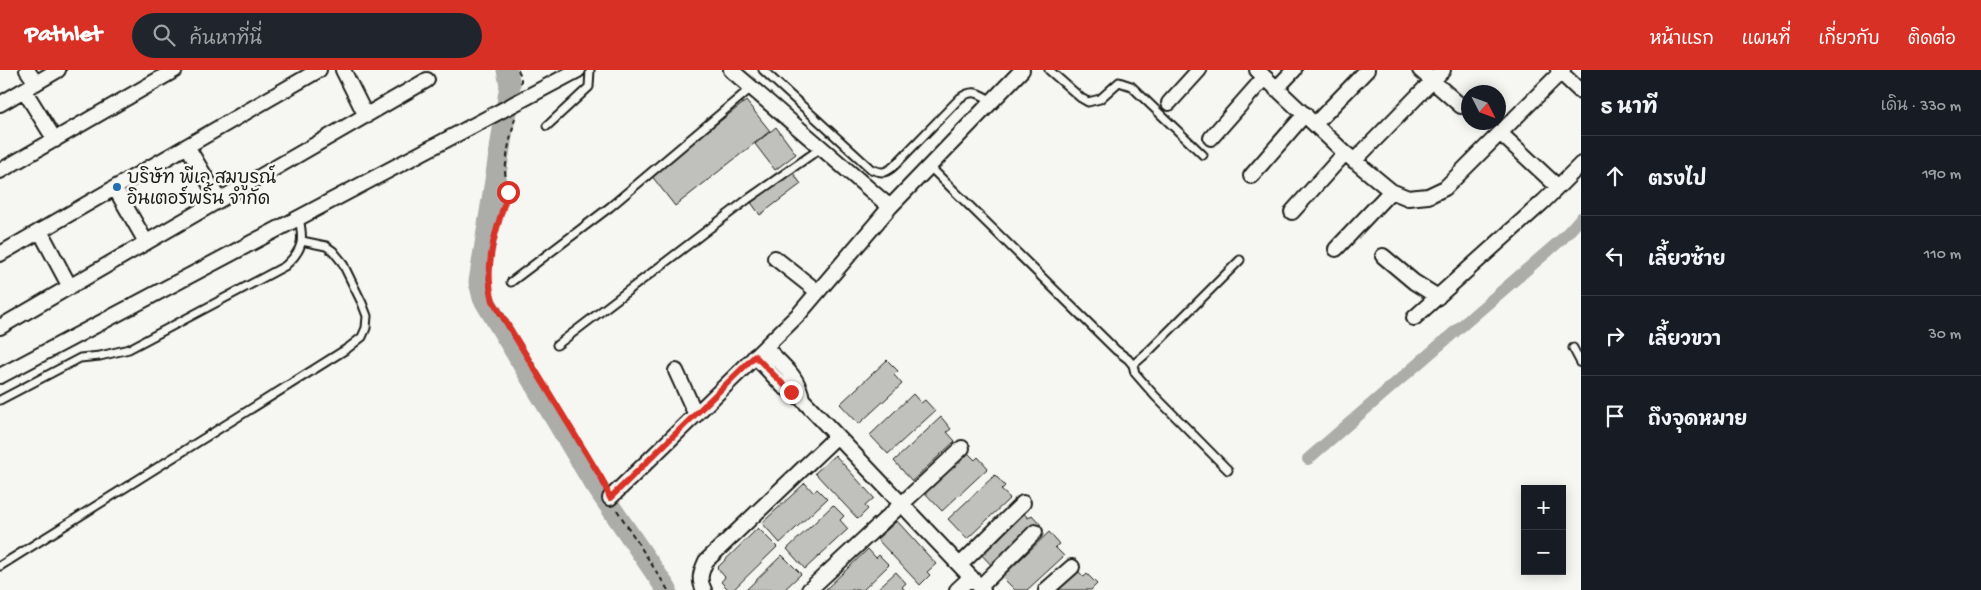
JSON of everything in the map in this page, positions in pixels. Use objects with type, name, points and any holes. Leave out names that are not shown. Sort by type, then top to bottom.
[{"type":"street","points":[[28,70],[30,87],[55,140]]},
{"type":"street","points":[[0,104],[58,70]]},
{"type":"street","points":[[0,171],[175,70]]},
{"type":"street","points":[[0,254],[319,70]]},
{"type":"street","points":[[343,70],[366,116]]},
{"type":"street","points":[[0,376],[578,70]]},
{"type":"street","points":[[731,70],[890,207]]},
{"type":"street","points":[[610,498],[760,352],[818,292],[890,207],[1022,70]]},
{"type":"street","points":[[1169,103],[1199,70]]},
{"type":"street","points":[[1276,89],[1294,70]]},
{"type":"street","points":[[1251,176],[1310,119],[1367,70]]},
{"type":"street","points":[[1420,70],[1461,106]]},
{"type":"street","points":[[1292,212],[1443,70]]},
{"type":"street","points":[[1212,138],[1260,74],[1350,157],[1391,190],[1408,198],[1428,196],[1446,188],[1561,71],[1581,92]]},
{"type":"street","points":[[0,327],[428,80]]},
{"type":"street","points":[[1500,133],[1558,187]]},
{"type":"street","points":[[187,146],[219,200]]},
{"type":"street","points":[[1414,318],[1581,164]]},
{"type":"street","points":[[115,188],[146,242]]},
{"type":"street","points":[[1336,249],[1391,190]]},
{"type":"street","points":[[40,231],[70,286]]},
{"type":"street","points":[[1383,256],[1414,282],[1438,297]]},
{"type":"street","points":[[775,258],[818,292]]},
{"type":"street","points":[[760,352],[796,379],[801,388],[802,399],[978,585]]},
{"type":"street","points":[[676,371],[696,415]]},
{"type":"street","points":[[704,590],[700,584],[700,573],[706,561],[838,436]]},
{"type":"street","points":[[809,590],[962,448]]},
{"type":"street","points":[[960,565],[1023,503]]},
{"type":"street","points":[[957,590],[978,585],[1035,532]]},
{"type":"street","points":[[1046,590],[1072,568]]},
{"type":"lane","points":[[547,126],[589,87],[590,70]]},
{"type":"lane","points":[[763,70],[871,169],[880,173],[888,172],[968,92],[977,93],[992,101]]},
{"type":"lane","points":[[1049,70],[1088,102],[1100,99],[1119,82],[1131,86],[1203,155]]},
{"type":"lane","points":[[511,282],[610,207],[751,88]]},
{"type":"lane","points":[[557,345],[748,199],[821,148]]},
{"type":"lane","points":[[929,166],[1116,350],[1128,359],[1133,365],[1135,373],[1155,396],[1228,470]]},
{"type":"lane","points":[[0,400],[80,358],[100,356],[138,345],[285,266],[297,256],[302,241],[299,218]]},
{"type":"lane","points":[[0,566],[182,454],[348,348],[362,337],[367,316],[342,262],[326,246],[302,241]]},
{"type":"lane","points":[[1133,365],[1150,351],[1240,260]]},
{"type":"lane","points":[[1573,348],[1581,363]]},
{"type":"path","points":[[518,70],[521,76],[520,95]]},
{"type":"path","points":[[516,112],[508,149],[506,172],[508,192],[493,238],[488,278],[489,288],[500,315],[522,348],[602,479],[610,498],[668,590]]},
{"type":"building","points":[[746,101],[770,131],[675,206],[651,175]]},
{"type":"building","points":[[776,127],[796,154],[775,170],[755,144]]},
{"type":"building","points":[[791,170],[801,184],[760,215],[750,201]]},
{"type":"building","points":[[887,360],[898,371],[894,375],[902,384],[859,424],[840,404]]},
{"type":"building","points":[[913,394],[921,403],[925,400],[935,411],[888,454],[870,435]]},
{"type":"building","points":[[941,417],[951,429],[947,432],[955,441],[912,481],[894,461]]},
{"type":"building","points":[[967,452],[975,460],[978,457],[988,468],[942,511],[924,492]]},
{"type":"building","points":[[835,455],[874,498],[865,506],[868,509],[858,519],[815,473]]},
{"type":"building","points":[[995,475],[1005,486],[1001,490],[1010,498],[967,539],[948,519]]},
{"type":"building","points":[[805,483],[813,492],[817,489],[827,499],[780,543],[762,523]]},
{"type":"building","points":[[833,505],[844,516],[840,520],[848,529],[805,569],[787,549]]},
{"type":"building","points":[[1020,509],[1028,518],[1032,515],[1041,525],[995,569],[977,550]]},
{"type":"building","points":[[897,521],[936,564],[927,572],[930,575],[920,585],[877,539]]},
{"type":"building","points":[[758,528],[777,547],[733,590],[729,590],[721,582],[725,577],[717,568]]},
{"type":"building","points":[[1049,532],[1059,544],[1055,547],[1064,556],[1027,590],[1015,590],[1002,577]]},
{"type":"building","points":[[868,549],[876,558],[879,555],[889,565],[863,590],[825,590]]},
{"type":"building","points":[[782,555],[801,574],[784,590],[746,590]]},
{"type":"building","points":[[1075,568],[1084,577],[1087,574],[1097,584],[1091,590],[1052,590]]},
{"type":"building","points":[[896,572],[906,583],[902,587],[905,590],[876,590]]},
{"type":"waterway","points":[[507,70],[510,85],[479,282],[483,298],[592,480],[667,590]]},
{"type":"waterway","points":[[1308,459],[1562,239],[1581,218]]},
{"type":"place","name":"บริษัท พีเอ สมบูรณ์ อินเตอร์พริ้น จำกัด","points":[[117,187]]},
{"type":"route","points":[[508,192],[493,238],[488,278],[493,301],[508,329],[522,348],[602,479],[603,486],[610,498],[755,356],[791,392]]}]
